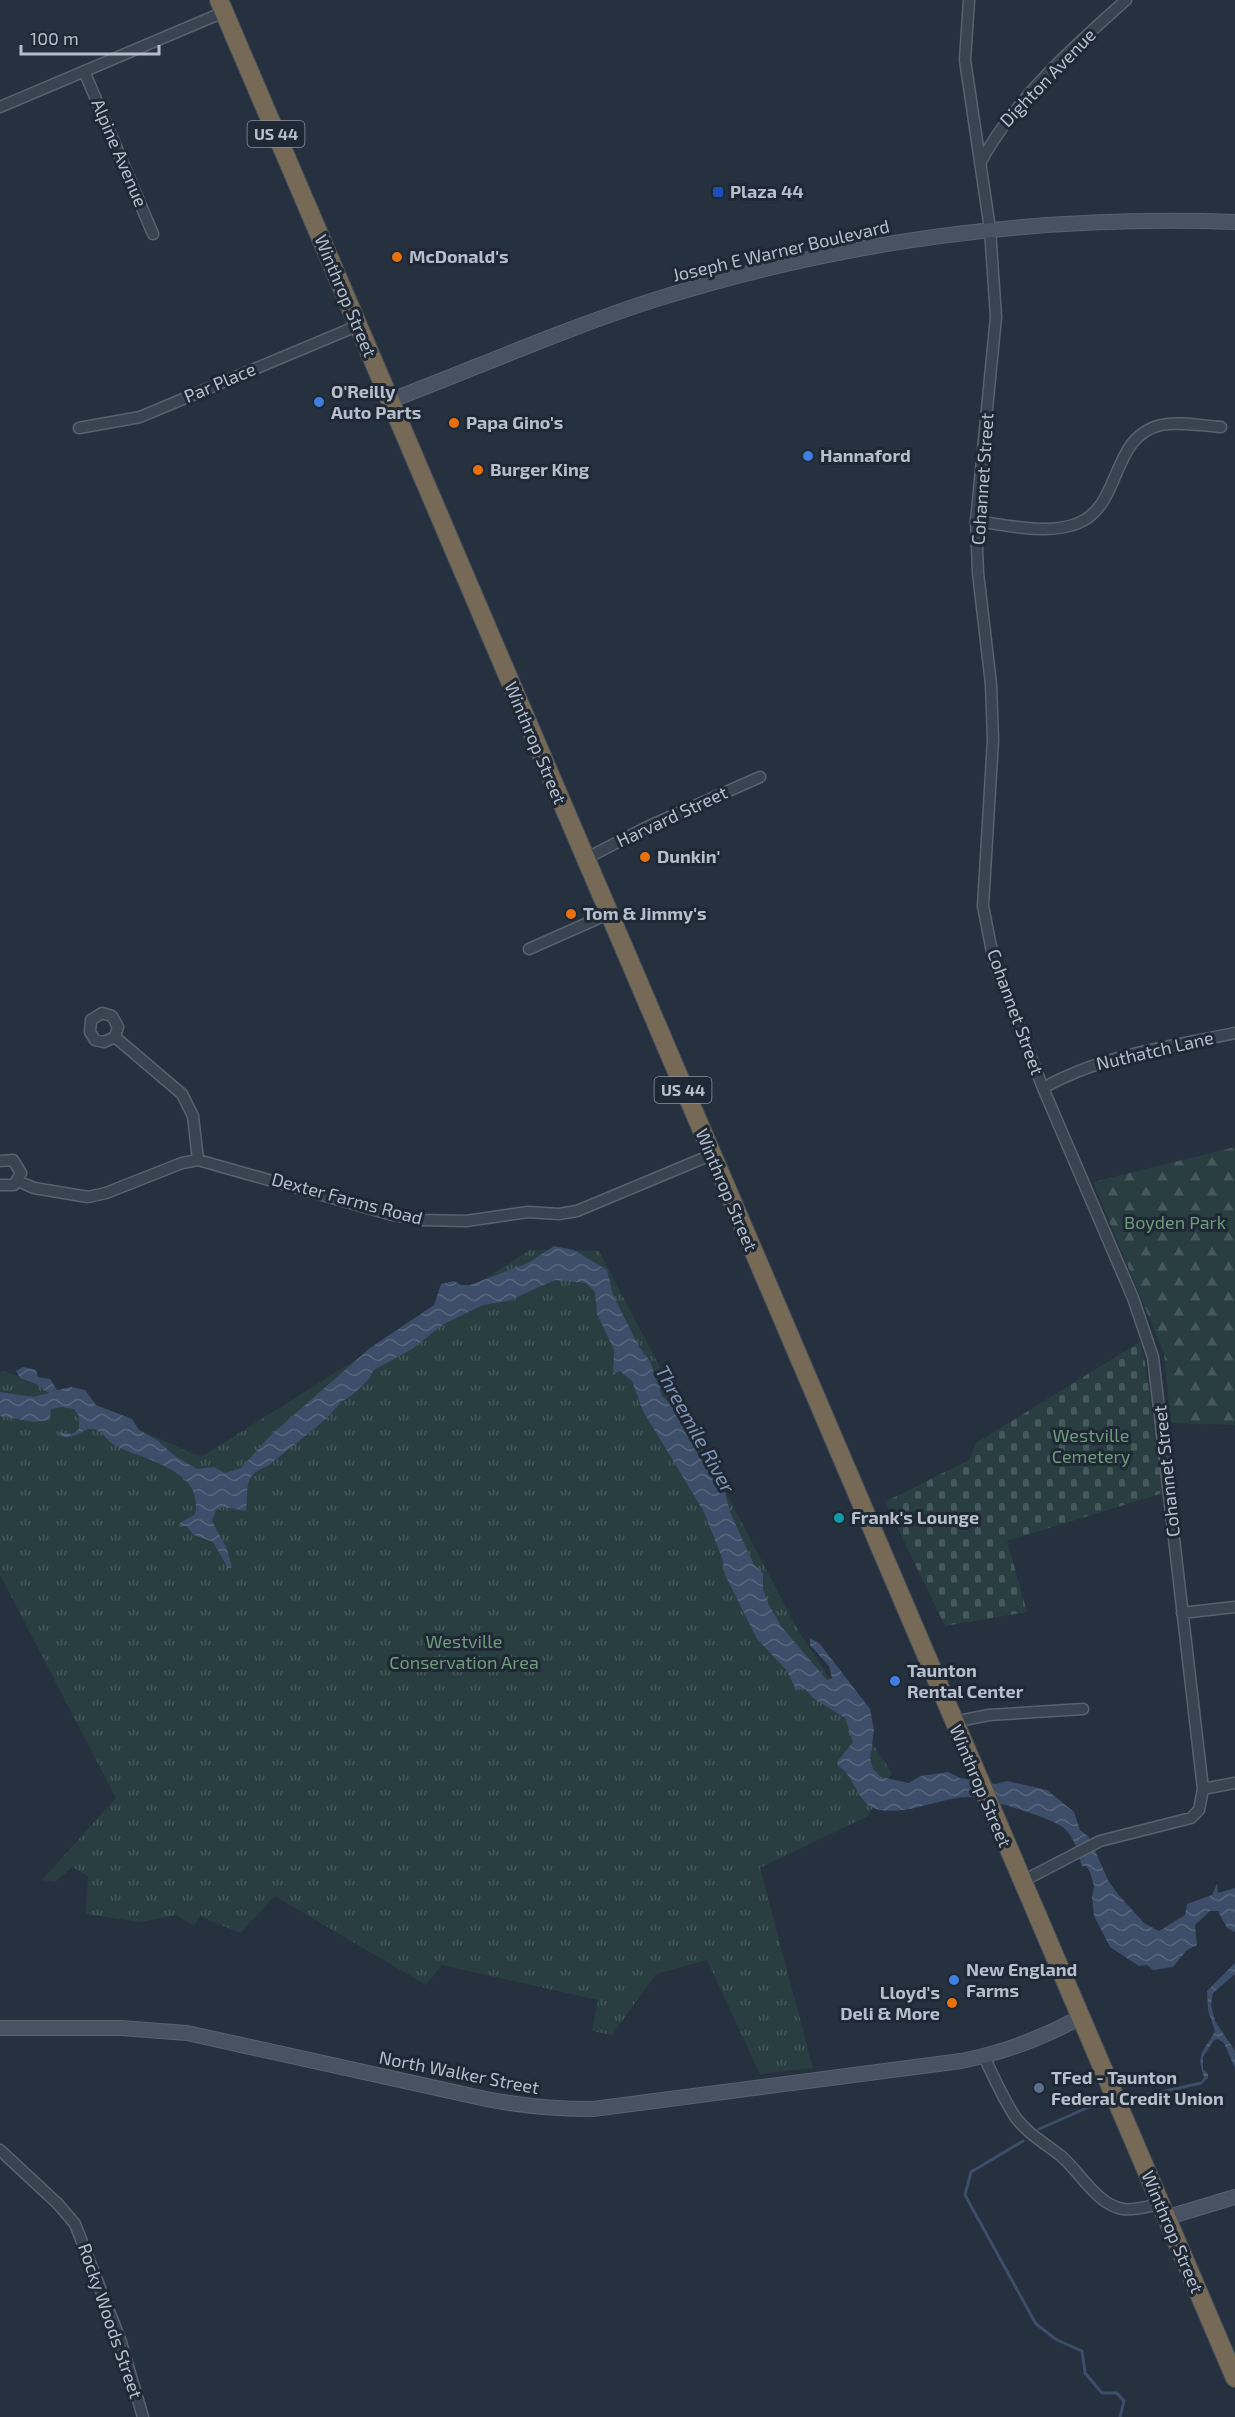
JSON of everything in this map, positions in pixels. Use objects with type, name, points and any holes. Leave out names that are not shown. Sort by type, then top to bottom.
[{"type":"highway","name":"Winthrop Street","points":[[222,6],[1079,2018],[1235,2378]]},
{"type":"main road","name":"Joseph E Warner Boulevard","points":[[389,401],[501,356],[657,299],[842,251],[990,229],[1105,221],[1235,222]]},
{"type":"main road","name":"North Walker Street","points":[[0,2028],[142,2029],[187,2033],[521,2106],[593,2109],[984,2057],[1048,2035],[1079,2018]]},
{"type":"main road","points":[[1162,2211],[1235,2197]]},
{"type":"street","name":"Cohannet Street","points":[[969,0],[965,60],[990,229],[996,318],[976,521],[978,573],[992,684],[993,740],[983,906],[993,962],[1043,1088],[1133,1298],[1153,1357],[1203,1789],[1199,1810],[1191,1818],[1097,1843],[1021,1882]]},
{"type":"street","name":"Dighton Avenue","points":[[980,163],[996,134],[1030,93],[1126,0]]},
{"type":"street","points":[[0,107],[84,72],[222,6]]},
{"type":"street","name":"Alpine Avenue","points":[[84,72],[153,234]]},
{"type":"street","name":"Par Place","points":[[79,428],[140,417],[357,326]]},
{"type":"street","points":[[976,521],[1037,528],[1061,528],[1075,524],[1100,509],[1130,444],[1144,432],[1173,424],[1221,427]]},
{"type":"street","name":"Harvard Street","points":[[585,859],[647,827],[760,777]]},
{"type":"street","points":[[529,949],[609,914]]},
{"type":"street","name":"Nuthatch Lane","points":[[1043,1088],[1064,1076],[1118,1056],[1235,1033]]},
{"type":"street","points":[[18,1181],[34,1188],[88,1197],[106,1193],[182,1163],[198,1160],[193,1116],[182,1094],[115,1036]]},
{"type":"street","name":"Dexter Farms Road","points":[[198,1160],[389,1214],[448,1222],[528,1212],[559,1214],[578,1211],[711,1155]]},
{"type":"street","points":[[0,1161],[10,1159],[18,1164],[21,1173],[18,1181],[9,1187],[0,1185]]},
{"type":"street","points":[[1182,1613],[1235,1607]]},
{"type":"street","points":[[953,1722],[989,1715],[1083,1709]]},
{"type":"street","points":[[1203,1789],[1235,1783]]},
{"type":"street","points":[[984,2057],[1008,2107],[1018,2121],[1042,2144],[1059,2155],[1098,2194],[1113,2206],[1125,2210],[1162,2211]]},
{"type":"street","name":"Rocky Woods Street","points":[[0,2150],[58,2204],[75,2224],[120,2339],[143,2417]]},
{"type":"green space","name":"Boyden Park","points":[[1235,1147],[1235,1425],[1171,1423],[1164,1353],[1093,1182]]},
{"type":"green space","name":"Westville Conservation Area","points":[[530,1250],[599,1251],[799,1632],[892,1773],[868,1816],[760,1868],[813,2068],[760,2074],[707,1960],[656,1974],[612,2035],[592,2031],[598,2000],[442,1965],[426,1985],[275,1896],[240,1933],[200,1916],[194,1926],[177,1915],[140,1922],[86,1914],[88,1876],[72,1867],[55,1882],[42,1880],[116,1798],[0,1575],[0,1372],[5,1371],[201,1457]]},
{"type":"green space","name":"Westville Cemetery","points":[[1140,1342],[1145,1362],[1163,1493],[1007,1541],[1027,1612],[945,1626],[885,1502],[969,1460],[976,1443]]},
{"type":"water","points":[[554,1246],[574,1250],[607,1270],[613,1295],[639,1347],[650,1361],[662,1396],[671,1404],[700,1458],[725,1492],[730,1512],[754,1565],[763,1573],[763,1589],[781,1626],[827,1680],[832,1678],[829,1666],[810,1645],[810,1638],[820,1644],[870,1709],[874,1730],[870,1758],[873,1769],[881,1777],[909,1783],[920,1776],[948,1772],[960,1778],[996,1784],[1007,1781],[1047,1790],[1074,1812],[1080,1830],[1089,1837],[1108,1880],[1144,1923],[1159,1931],[1185,1915],[1187,1904],[1212,1895],[1217,1884],[1218,1893],[1235,1888],[1235,1932],[1227,1928],[1218,1911],[1210,1911],[1195,1925],[1197,1945],[1187,1950],[1173,1967],[1153,1970],[1147,1965],[1139,1966],[1110,1947],[1094,1916],[1092,1897],[1094,1886],[1090,1872],[1086,1866],[1082,1866],[1072,1837],[1059,1825],[1020,1810],[971,1797],[888,1811],[876,1809],[864,1801],[837,1762],[853,1742],[845,1718],[813,1698],[805,1689],[796,1689],[786,1670],[757,1639],[725,1575],[722,1558],[704,1512],[643,1411],[632,1381],[620,1371],[613,1375],[614,1350],[597,1314],[595,1292],[586,1283],[555,1280],[508,1301],[483,1305],[444,1324],[412,1349],[374,1370],[368,1380],[341,1402],[326,1419],[250,1478],[246,1511],[223,1507],[216,1510],[212,1521],[227,1549],[232,1568],[228,1568],[213,1542],[194,1535],[186,1526],[179,1527],[180,1523],[195,1514],[196,1499],[191,1487],[170,1469],[116,1446],[94,1429],[71,1437],[61,1436],[55,1432],[72,1434],[79,1429],[79,1416],[74,1409],[63,1407],[51,1409],[50,1420],[34,1422],[0,1416],[0,1392],[33,1397],[49,1393],[36,1384],[20,1378],[16,1371],[23,1367],[36,1370],[38,1377],[50,1379],[57,1390],[71,1387],[85,1390],[96,1405],[132,1419],[139,1430],[197,1469],[214,1467],[225,1473],[241,1468],[272,1434],[370,1348],[434,1305],[441,1284],[454,1281],[461,1285],[470,1285],[528,1263]]},
{"type":"water","points":[[1235,1963],[1235,1974],[1213,1993],[1211,2005],[1215,2021],[1235,2051],[1235,2068],[1224,2043],[1218,2039],[1214,2040],[1203,2057],[1203,2069],[1208,2074],[1208,2078],[1199,2086],[1204,2077],[1201,2068],[1202,2052],[1215,2031],[1208,2010],[1207,1991]]},
{"type":"waterway","points":[[1139,2097],[1201,2083]]},
{"type":"waterway","points":[[1039,2129],[1096,2104]]},
{"type":"waterway","points":[[1023,2141],[971,2172],[965,2195],[1036,2324],[1057,2340],[1082,2351],[1085,2373],[1102,2393],[1117,2393],[1124,2401],[1120,2417]]},
{"type":"place","name":"Plaza 44","points":[[718,192]]},
{"type":"place","name":"McDonald's","points":[[397,257]]},
{"type":"place","name":"O'Reilly Auto Parts","points":[[319,402]]},
{"type":"place","name":"Papa Gino's","points":[[454,423]]},
{"type":"place","name":"Hannaford","points":[[808,456]]},
{"type":"place","name":"Burger King","points":[[478,470]]},
{"type":"place","name":"Dunkin'","points":[[645,857]]},
{"type":"place","name":"Tom & Jimmy's","points":[[571,914]]},
{"type":"place","name":"Frank's Lounge","points":[[839,1518]]},
{"type":"place","name":"Taunton Rental Center","points":[[895,1681]]},
{"type":"place","name":"New England Farms","points":[[954,1980]]},
{"type":"place","name":"Lloyd's Deli & More","points":[[952,2003]]},
{"type":"place","name":"TFed - Taunton Federal Credit Union","points":[[1039,2088]]},
{"type":"water label","name":"Threemile River","points":[[695,1429]]}]
